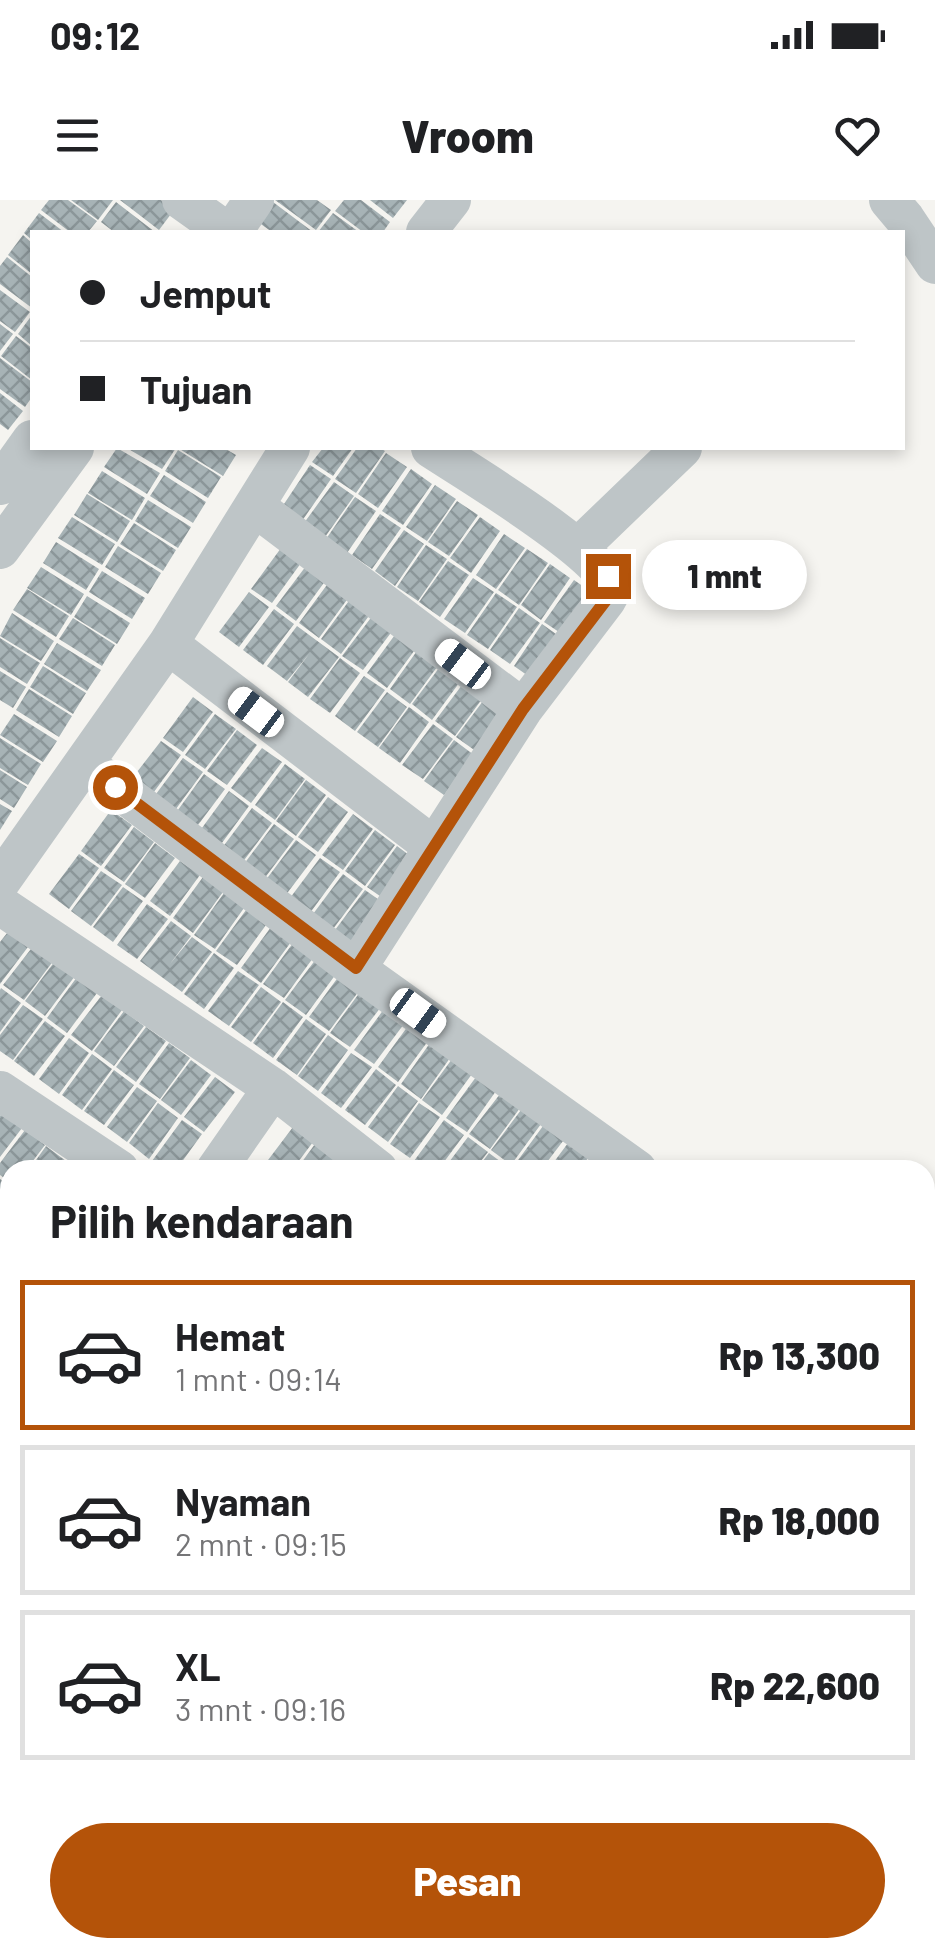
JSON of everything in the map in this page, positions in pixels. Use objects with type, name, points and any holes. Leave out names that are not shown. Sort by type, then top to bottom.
[{"type":"street","points":[[204,218],[254,200]]},
{"type":"street","points":[[428,230],[450,200]]},
{"type":"street","points":[[889,200],[935,264]]},
{"type":"street","points":[[0,485],[30,443]]},
{"type":"street","points":[[0,549],[73,450]]},
{"type":"street","points":[[0,882],[168,644],[289,450]]},
{"type":"street","points":[[356,968],[523,709],[612,589],[608,576],[578,548],[434,450]]},
{"type":"street","points":[[578,548],[680,450]]},
{"type":"street","points":[[254,506],[523,709]]},
{"type":"street","points":[[168,644],[434,847]]},
{"type":"street","points":[[85,764],[356,968],[623,1160]]},
{"type":"street","points":[[0,905],[274,1088],[365,1160]]},
{"type":"street","points":[[223,1160],[274,1088]]},
{"type":"street","points":[[0,1091],[104,1160]]},
{"type":"building","points":[[49,200],[68,200],[97,221],[90,230],[67,230],[41,210]]},
{"type":"building","points":[[71,200],[113,200],[98,220]]},
{"type":"building","points":[[120,200],[161,200],[174,210],[159,230]]},
{"type":"building","points":[[275,200],[317,200],[331,210],[316,230]]},
{"type":"building","points":[[344,200],[361,200],[390,222],[384,230],[360,230],[335,211]]},
{"type":"building","points":[[370,200],[407,200],[393,218]]},
{"type":"building","points":[[116,202],[152,230],[111,230],[101,222]]},
{"type":"building","points":[[273,202],[310,230],[269,230],[258,222]]},
{"type":"building","points":[[39,213],[61,230],[30,230],[30,238],[24,233]]},
{"type":"building","points":[[333,213],[356,230],[320,230]]},
{"type":"building","points":[[23,235],[30,241],[30,272],[8,255]]},
{"type":"building","points":[[7,257],[30,275],[30,306],[0,284],[0,266]]},
{"type":"building","points":[[0,290],[30,312],[15,332],[0,321]]},
{"type":"building","points":[[30,318],[30,344],[18,334]]},
{"type":"building","points":[[0,324],[13,334],[0,351]]},
{"type":"building","points":[[16,336],[30,346],[30,378],[1,356]]},
{"type":"building","points":[[0,358],[30,380],[30,400],[25,407],[0,389]]},
{"type":"building","points":[[0,393],[23,411],[8,430],[0,424]]},
{"type":"building","points":[[116,450],[120,450],[160,473],[147,494],[104,467]]},
{"type":"building","points":[[130,450],[175,450],[162,469]]},
{"type":"building","points":[[178,450],[221,477],[208,498],[165,471]]},
{"type":"building","points":[[181,450],[227,450],[236,455],[223,476]]},
{"type":"building","points":[[321,450],[352,450],[333,476],[312,462]]},
{"type":"building","points":[[356,450],[385,451],[356,493],[335,479]]},
{"type":"building","points":[[386,453],[407,467],[378,508],[358,494]]},
{"type":"building","points":[[310,465],[331,479],[302,521],[282,507]]},
{"type":"building","points":[[411,469],[432,484],[403,525],[382,511]]},
{"type":"building","points":[[102,471],[145,498],[132,520],[88,493]]},
{"type":"building","points":[[164,475],[206,502],[193,523],[150,496]]},
{"type":"building","points":[[334,482],[354,496],[325,537],[304,523]]},
{"type":"building","points":[[435,485],[456,499],[427,541],[406,527]]},
{"type":"building","points":[[87,494],[130,521],[117,542],[74,515]]},
{"type":"building","points":[[355,497],[376,511],[347,553],[326,539]]},
{"type":"building","points":[[148,500],[191,527],[178,548],[135,521]]},
{"type":"building","points":[[457,501],[478,515],[449,556],[428,542]]},
{"type":"building","points":[[380,514],[401,528],[372,569],[352,555]]},
{"type":"building","points":[[72,517],[115,544],[102,565],[58,538]]},
{"type":"building","points":[[480,517],[500,531],[471,573],[450,558]]},
{"type":"building","points":[[134,523],[176,550],[163,571],[120,544]]},
{"type":"building","points":[[404,530],[424,544],[395,586],[375,571]]},
{"type":"building","points":[[504,534],[525,548],[496,589],[476,575]]},
{"type":"building","points":[[56,542],[99,569],[86,590],[43,563]]},
{"type":"building","points":[[426,545],[447,559],[418,601],[397,587]]},
{"type":"building","points":[[118,546],[161,573],[148,594],[105,567]]},
{"type":"building","points":[[281,548],[301,563],[272,603],[251,589]]},
{"type":"building","points":[[527,549],[548,563],[519,605],[498,590]]},
{"type":"building","points":[[448,561],[469,575],[440,617],[419,602]]},
{"type":"building","points":[[550,564],[570,578],[541,620],[521,605]]},
{"type":"building","points":[[306,566],[326,580],[296,621],[276,606]]},
{"type":"building","points":[[41,567],[84,594],[71,615],[27,588]]},
{"type":"building","points":[[102,571],[145,598],[132,619],[89,592]]},
{"type":"building","points":[[473,578],[494,592],[465,633],[444,619]]},
{"type":"building","points":[[574,580],[594,594],[565,636],[544,622]]},
{"type":"building","points":[[329,582],[349,597],[319,638],[299,623]]},
{"type":"building","points":[[27,589],[69,616],[56,637],[13,610]]},
{"type":"building","points":[[249,592],[269,607],[239,647],[219,632]]},
{"type":"building","points":[[496,593],[517,607],[488,649],[467,635]]},
{"type":"building","points":[[87,596],[130,623],[117,644],[74,617]]},
{"type":"building","points":[[351,598],[371,613],[341,654],[321,639]]},
{"type":"building","points":[[519,608],[540,623],[510,664],[490,650]]},
{"type":"building","points":[[274,609],[294,624],[263,665],[243,650]]},
{"type":"building","points":[[12,613],[54,641],[41,661],[0,636]]},
{"type":"building","points":[[373,615],[393,630],[363,670],[342,656]]},
{"type":"building","points":[[73,618],[115,645],[102,666],[59,639]]},
{"type":"building","points":[[542,624],[563,639],[534,680],[514,666]]},
{"type":"building","points":[[297,626],[339,657],[308,697],[288,682],[309,654],[287,681],[267,666]]},
{"type":"building","points":[[397,632],[417,647],[387,688],[367,673]]},
{"type":"building","points":[[0,638],[40,663],[27,684],[0,667]]},
{"type":"building","points":[[57,643],[101,670],[87,691],[44,664]]},
{"type":"building","points":[[419,648],[440,663],[410,704],[390,689]]},
{"type":"building","points":[[340,658],[360,673],[330,713],[310,699]]},
{"type":"building","points":[[442,664],[462,679],[432,720],[412,704]]},
{"type":"building","points":[[43,666],[86,693],[73,714],[30,687]]},
{"type":"building","points":[[0,671],[26,687],[13,708],[0,700]]},
{"type":"building","points":[[364,676],[385,690],[355,731],[335,716]]},
{"type":"building","points":[[465,681],[485,695],[455,736],[435,721]]},
{"type":"building","points":[[29,689],[72,716],[59,737],[16,710]]},
{"type":"building","points":[[387,692],[407,707],[378,747],[357,732]]},
{"type":"building","points":[[193,697],[213,712],[183,752],[163,738]]},
{"type":"building","points":[[486,697],[507,712],[477,752],[456,737]]},
{"type":"building","points":[[409,707],[429,722],[400,763],[379,748]]},
{"type":"building","points":[[14,714],[57,741],[43,762],[0,735]]},
{"type":"building","points":[[215,714],[236,729],[205,769],[185,755]]},
{"type":"building","points":[[433,724],[453,739],[423,779],[402,765]]},
{"type":"building","points":[[237,730],[257,745],[227,785],[207,771]]},
{"type":"building","points":[[0,738],[41,764],[28,785],[0,768]]},
{"type":"building","points":[[454,740],[474,755],[444,795],[424,781]]},
{"type":"building","points":[[161,741],[181,755],[151,796],[130,781]]},
{"type":"building","points":[[262,748],[282,762],[251,803],[231,788]]},
{"type":"building","points":[[183,758],[203,772],[173,813],[153,798]]},
{"type":"building","points":[[285,764],[305,779],[275,820],[255,805]]},
{"type":"building","points":[[0,770],[27,787],[14,808],[0,799]]},
{"type":"building","points":[[204,774],[225,789],[195,829],[175,814]]},
{"type":"building","points":[[306,780],[326,795],[296,836],[276,821]]},
{"type":"building","points":[[229,791],[249,806],[219,847],[199,832]]},
{"type":"building","points":[[328,797],[348,812],[318,852],[298,837]]},
{"type":"building","points":[[0,804],[12,811],[0,830]]},
{"type":"building","points":[[252,808],[272,823],[242,863],[222,848]]},
{"type":"building","points":[[111,810],[132,825],[101,866],[81,851]]},
{"type":"building","points":[[353,814],[373,829],[343,870],[322,855]]},
{"type":"building","points":[[274,824],[294,839],[264,879],[244,864]]},
{"type":"building","points":[[134,827],[154,842],[124,882],[104,868]]},
{"type":"building","points":[[375,830],[395,845],[365,886],[345,871]]},
{"type":"building","points":[[296,840],[316,855],[285,896],[265,881]]},
{"type":"building","points":[[155,843],[175,858],[145,898],[125,884]]},
{"type":"building","points":[[397,846],[417,861],[387,901],[367,887]]},
{"type":"building","points":[[79,854],[99,868],[69,909],[49,894]]},
{"type":"building","points":[[320,858],[340,872],[310,913],[290,898]]},
{"type":"building","points":[[180,861],[200,875],[170,916],[150,901]]},
{"type":"building","points":[[101,871],[122,885],[91,926],[71,911]]},
{"type":"building","points":[[343,874],[363,889],[333,929],[313,914]]},
{"type":"building","points":[[203,877],[223,892],[193,933],[173,918]]},
{"type":"building","points":[[123,887],[143,901],[113,942],[93,927]]},
{"type":"building","points":[[365,890],[385,904],[355,945],[335,930]]},
{"type":"building","points":[[224,893],[244,908],[215,949],[194,935]]},
{"type":"building","points":[[147,904],[168,919],[137,959],[117,945]]},
{"type":"building","points":[[246,910],[266,925],[237,965],[216,951]]},
{"type":"building","points":[[171,921],[191,936],[170,964],[192,937],[212,952],[182,992],[140,961]]},
{"type":"building","points":[[271,927],[291,942],[261,983],[241,968]]},
{"type":"building","points":[[11,928],[31,943],[0,984],[0,942]]},
{"type":"building","points":[[293,943],[313,958],[284,998],[263,984]]},
{"type":"building","points":[[34,945],[54,960],[24,1000],[3,985]]},
{"type":"building","points":[[214,953],[234,968],[204,1009],[184,994]]},
{"type":"building","points":[[316,959],[336,974],[306,1015],[285,1000]]},
{"type":"building","points":[[55,961],[75,976],[45,1016],[25,1001]]},
{"type":"building","points":[[238,971],[259,985],[229,1026],[208,1011]]},
{"type":"building","points":[[339,976],[359,991],[329,1031],[309,1017]]},
{"type":"building","points":[[77,977],[97,993],[67,1033],[47,1018]]},
{"type":"building","points":[[261,987],[281,1002],[251,1042],[231,1027]]},
{"type":"building","points":[[0,990],[21,1003],[0,1032]]},
{"type":"building","points":[[360,992],[381,1007],[350,1047],[330,1033]]},
{"type":"building","points":[[102,995],[122,1010],[92,1051],[71,1035]]},
{"type":"building","points":[[283,1002],[303,1017],[273,1058],[253,1043]]},
{"type":"building","points":[[23,1005],[43,1019],[13,1060],[0,1051],[0,1035]]},
{"type":"building","points":[[384,1009],[404,1024],[374,1064],[354,1050]]},
{"type":"building","points":[[124,1011],[144,1026],[114,1066],[94,1051]]},
{"type":"building","points":[[306,1019],[326,1034],[297,1075],[276,1060]]},
{"type":"building","points":[[45,1021],[65,1036],[34,1076],[14,1061]]},
{"type":"building","points":[[408,1026],[428,1041],[398,1082],[378,1067]]},
{"type":"building","points":[[146,1027],[166,1041],[136,1082],[116,1067]]},
{"type":"building","points":[[328,1035],[348,1050],[318,1091],[298,1076]]},
{"type":"building","points":[[69,1038],[89,1053],[59,1094],[39,1079]]},
{"type":"building","points":[[169,1043],[190,1058],[160,1099],[139,1084]]},
{"type":"building","points":[[430,1043],[450,1058],[421,1099],[401,1084]]},
{"type":"building","points":[[351,1053],[372,1067],[341,1108],[321,1093]]},
{"type":"building","points":[[92,1054],[112,1069],[82,1110],[62,1095]]},
{"type":"building","points":[[452,1059],[472,1074],[442,1115],[422,1100]]},
{"type":"building","points":[[191,1060],[211,1075],[181,1115],[161,1100]]},
{"type":"building","points":[[376,1069],[396,1085],[365,1125],[345,1110]]},
{"type":"building","points":[[114,1070],[134,1085],[104,1125],[84,1111]]},
{"type":"building","points":[[215,1077],[235,1092],[204,1132],[184,1117]]},
{"type":"building","points":[[476,1077],[496,1091],[467,1132],[446,1118]]},
{"type":"building","points":[[398,1086],[418,1101],[388,1142],[368,1127]]},
{"type":"building","points":[[137,1087],[157,1101],[127,1142],[107,1127]]},
{"type":"building","points":[[500,1094],[520,1108],[490,1149],[469,1134]]},
{"type":"building","points":[[158,1103],[178,1118],[149,1159],[129,1143]]},
{"type":"building","points":[[419,1103],[440,1117],[410,1158],[390,1144]]},
{"type":"building","points":[[521,1110],[541,1124],[515,1160],[504,1160],[491,1150]]},
{"type":"building","points":[[2,1113],[22,1128],[0,1157],[0,1116]]},
{"type":"building","points":[[182,1120],[202,1134],[183,1160],[153,1160]]},
{"type":"building","points":[[444,1120],[464,1135],[445,1160],[415,1160]]},
{"type":"building","points":[[543,1126],[563,1141],[549,1160],[518,1160]]},
{"type":"building","points":[[293,1127],[313,1142],[300,1160],[268,1160]]},
{"type":"building","points":[[25,1130],[45,1145],[34,1160],[2,1160]]},
{"type":"building","points":[[468,1137],[488,1152],[482,1160],[451,1160]]},
{"type":"building","points":[[568,1143],[588,1158],[586,1160],[555,1160]]},
{"type":"building","points":[[315,1144],[335,1159],[334,1160],[303,1160]]},
{"type":"building","points":[[46,1146],[65,1160],[36,1160]]},
{"type":"route","points":[[115,787],[356,968],[523,709],[606,600],[612,589],[608,576]]}]
